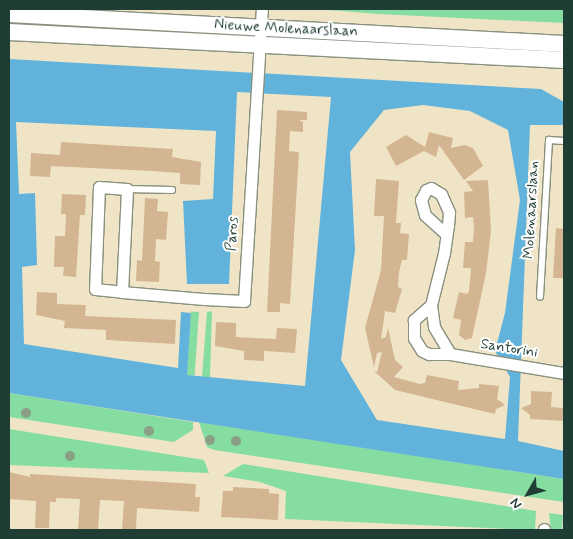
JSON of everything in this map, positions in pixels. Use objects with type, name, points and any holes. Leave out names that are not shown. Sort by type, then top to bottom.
[{"type":"street","name":"Paros","points":[[127,189],[99,187],[95,289],[244,301],[262,9]]},
{"type":"street","name":"Nieuwe Molenaarslaan","points":[[9,14],[564,44]]},
{"type":"street","name":"Nieuwe Molenaarslaan","points":[[9,32],[564,60]]},
{"type":"street","points":[[122,292],[127,189]]},
{"type":"street","points":[[446,234],[431,305],[434,327],[450,354]]},
{"type":"street","name":"Santorini","points":[[431,305],[414,320],[412,325],[414,338],[422,351],[429,354],[450,354],[532,369],[564,372]]},
{"type":"lane","name":"Molenaarslaan","points":[[540,297],[549,140],[564,141]]},
{"type":"lane","name":"Paros","points":[[127,189],[172,190]]},
{"type":"green space","points":[[316,9],[564,10],[564,23],[378,14]]},
{"type":"green space","points":[[191,311],[199,312],[195,376],[187,375]]},
{"type":"green space","points":[[212,311],[210,377],[202,377],[207,312]]},
{"type":"green space","points":[[9,393],[193,422],[193,430],[174,442],[9,417]]},
{"type":"green space","points":[[199,422],[564,479],[564,502],[214,450],[207,447]]},
{"type":"green space","points":[[9,429],[204,460],[209,473],[9,465]]},
{"type":"green space","points":[[243,464],[536,511],[535,530],[285,519],[286,491],[260,482],[223,476]]},
{"type":"green space","points":[[549,513],[563,515],[562,530],[551,530]]},
{"type":"water","points":[[9,59],[541,89],[564,102],[564,125],[530,125],[518,441],[564,451],[564,479],[9,393]],"holes":[[[237,92],[331,97],[305,386],[187,375],[191,313],[181,312],[178,368],[24,344],[22,267],[37,265],[35,193],[19,194],[16,122],[216,131],[213,199],[183,201],[187,284],[229,284]],[[423,105],[470,111],[508,130],[520,200],[505,313],[495,351],[510,377],[505,439],[377,420],[341,360],[355,250],[350,152],[384,110]]]},
{"type":"building","points":[[277,110],[307,112],[307,120],[299,120],[303,122],[303,132],[290,131],[289,151],[299,152],[290,304],[280,303],[280,312],[267,312]]},
{"type":"building","points":[[429,132],[453,138],[451,148],[465,145],[473,148],[483,166],[464,180],[439,145],[436,157],[424,151],[396,166],[386,147],[406,135],[425,147]]},
{"type":"building","points":[[61,142],[173,149],[172,157],[201,162],[200,185],[180,184],[180,173],[151,171],[51,166],[50,177],[30,176],[31,153],[60,155]]},
{"type":"building","points":[[376,179],[399,181],[396,223],[401,223],[400,233],[409,234],[407,260],[402,260],[399,272],[398,287],[402,289],[395,313],[385,311],[381,339],[386,337],[388,328],[395,360],[403,367],[394,377],[420,384],[425,383],[427,375],[459,381],[458,390],[479,388],[479,384],[499,386],[497,399],[505,405],[496,409],[495,414],[395,390],[374,371],[377,372],[382,352],[377,353],[374,367],[365,328],[381,270],[384,216],[374,216]]},
{"type":"building","points":[[488,180],[491,231],[486,273],[472,338],[465,340],[459,335],[461,320],[453,318],[459,292],[467,294],[469,291],[471,268],[463,268],[465,242],[473,242],[474,228],[473,217],[465,218],[464,192],[473,191],[466,181]]},
{"type":"building","points":[[62,194],[86,195],[85,215],[80,215],[76,277],[63,276],[64,267],[54,267],[55,236],[65,236],[66,214],[61,214]]},
{"type":"building","points":[[145,198],[158,199],[157,211],[168,212],[166,240],[156,239],[155,261],[160,262],[159,282],[136,281],[137,260],[142,261]]},
{"type":"building","points":[[556,228],[564,229],[564,278],[553,278]]},
{"type":"building","points":[[37,292],[57,293],[57,304],[86,305],[85,316],[176,320],[175,344],[106,340],[106,330],[64,328],[65,321],[36,315]]},
{"type":"building","points":[[216,322],[236,323],[236,337],[276,339],[277,328],[297,329],[295,353],[264,351],[264,361],[244,360],[244,351],[215,346]]},
{"type":"building","points":[[531,391],[552,392],[551,407],[564,408],[564,421],[530,419],[530,415],[521,408],[531,404]]},
{"type":"building","points":[[9,472],[30,477],[30,474],[196,484],[195,497],[200,497],[199,512],[137,508],[136,530],[122,530],[124,501],[100,500],[98,530],[78,530],[80,499],[56,498],[56,502],[50,502],[49,528],[35,528],[36,501],[9,499]]},
{"type":"building","points":[[233,487],[269,489],[269,493],[279,494],[278,520],[221,517],[223,491],[233,491]]}]
